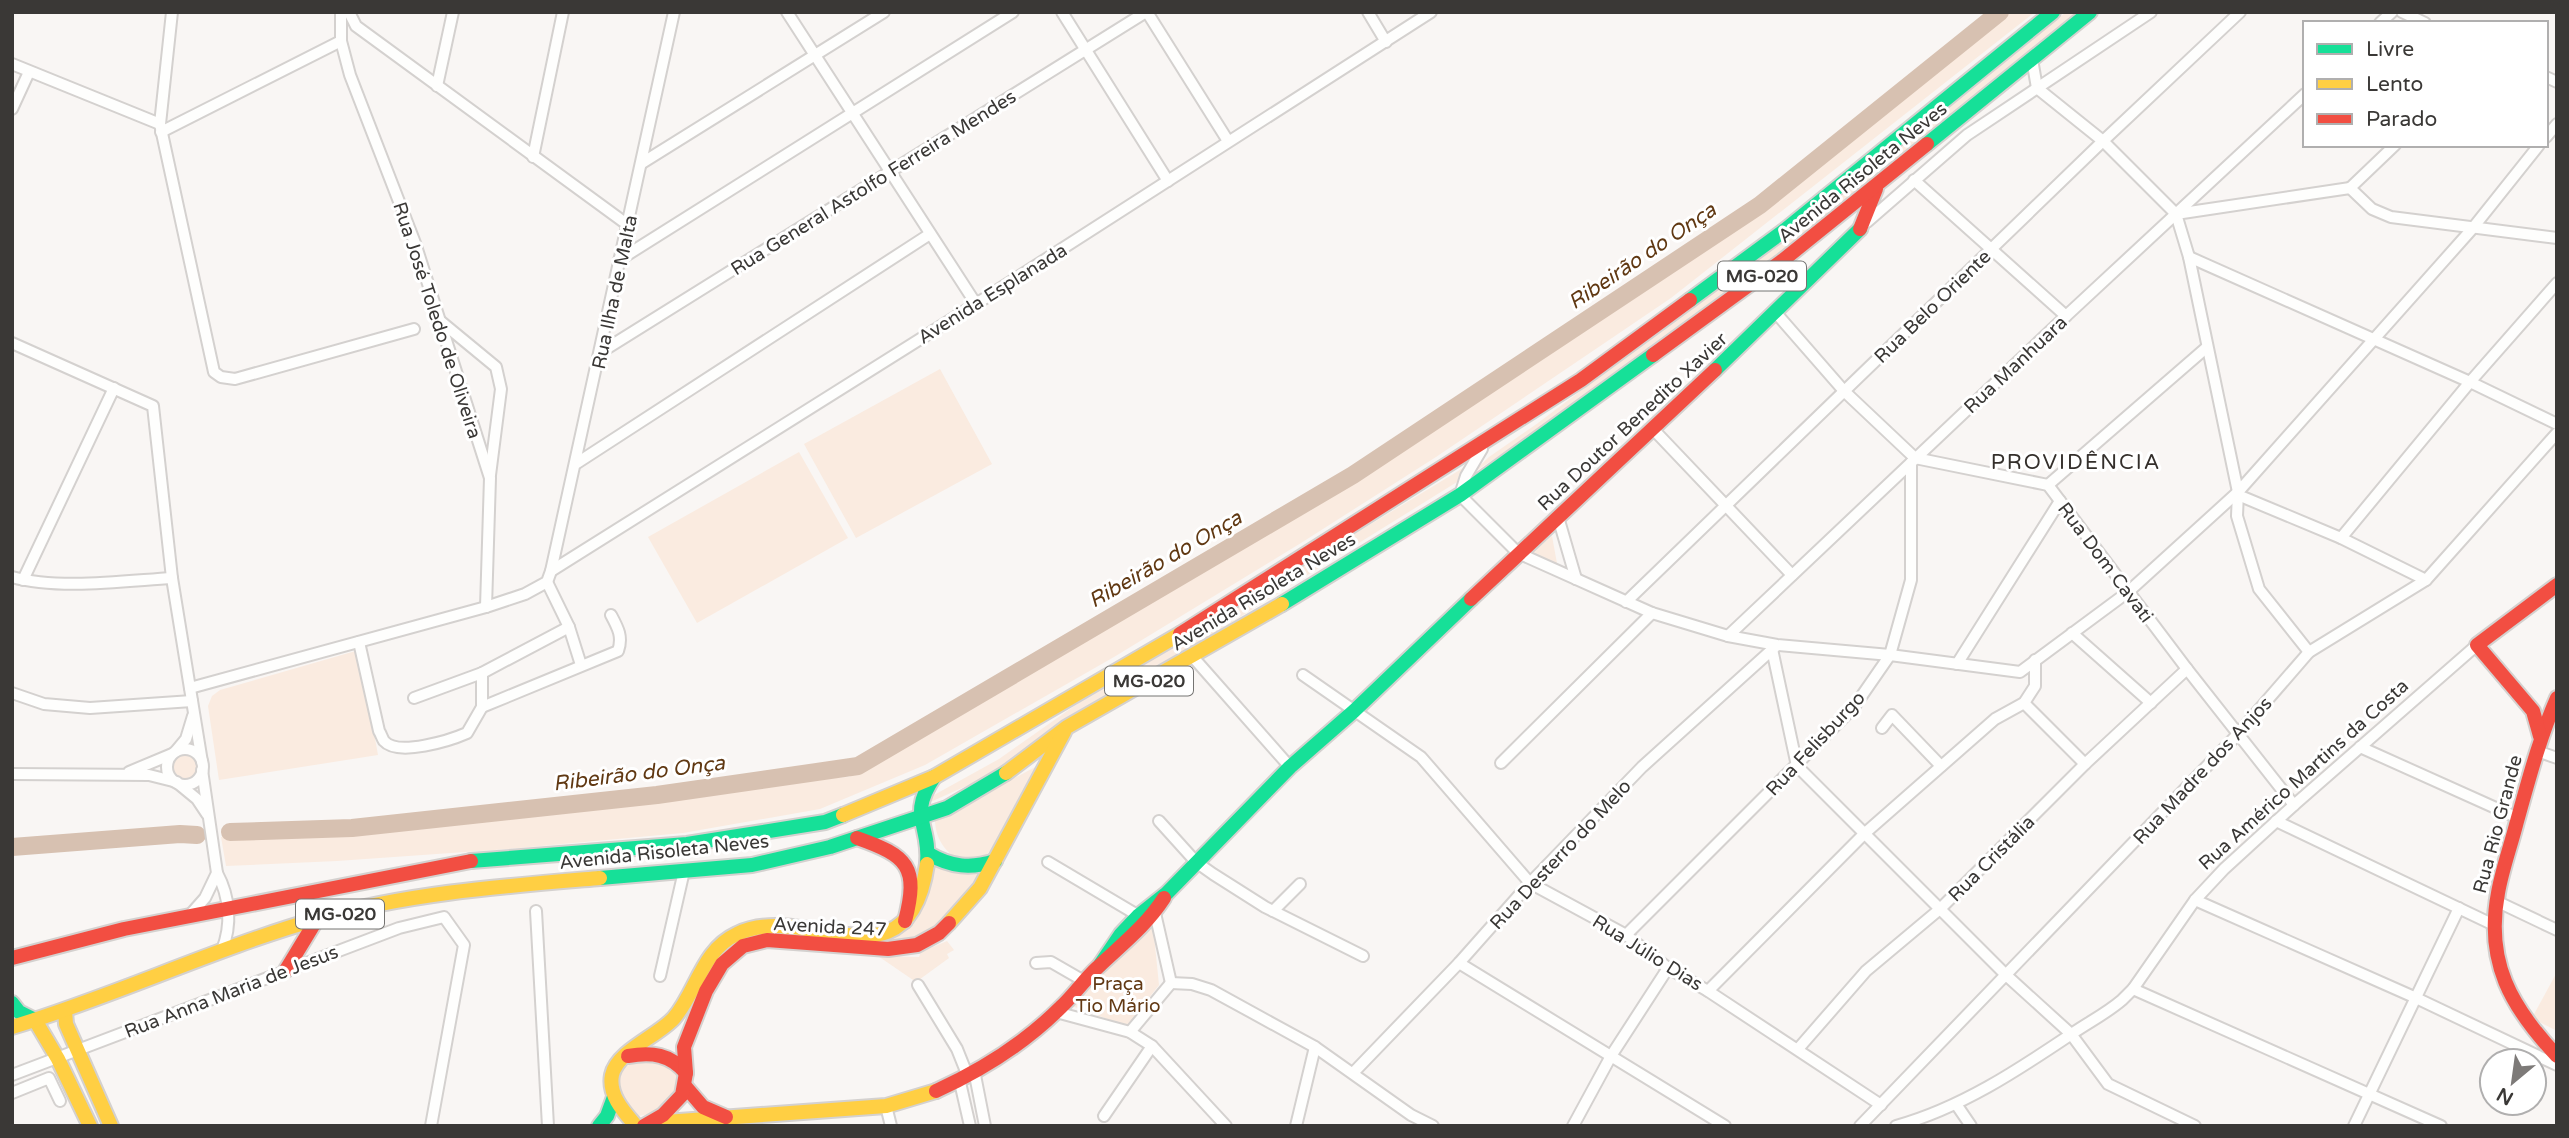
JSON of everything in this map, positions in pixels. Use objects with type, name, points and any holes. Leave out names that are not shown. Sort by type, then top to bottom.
[{"type":"main road","name":"Avenida Risoleta Neves","points":[[13,961],[111,932],[474,860],[687,844],[825,822],[934,778],[1213,615],[1581,380],[1785,230],[2053,12]]},
{"type":"main road","name":"Avenida Risoleta Neves","points":[[12,1027],[65,1012],[222,950],[317,919],[392,901],[526,884],[752,865],[830,847],[947,808],[1012,769],[1067,727],[1192,656],[1460,495],[1783,261],[2090,12]]},
{"type":"main road","points":[[1860,229],[1878,185]]},
{"type":"main road","name":"Rua Doutor Benedito Xavier","points":[[648,1125],[731,1119],[759,1121],[911,1101],[967,1074],[1023,1041],[1056,1012],[1100,965],[1113,943],[1167,893],[1290,767],[1354,711],[1518,553],[1776,313],[1860,229]]},
{"type":"main road","name":"Rua Américo Martins da Costa","points":[[2477,645],[2557,585]]},
{"type":"main road","points":[[2477,645],[2533,711],[2540,736]]},
{"type":"main road","points":[[2540,736],[2557,698]]},
{"type":"main road","points":[[2533,711],[2550,714]]},
{"type":"main road","name":"Avenida 247","points":[[686,1079],[684,1047],[706,991],[722,964],[743,946],[767,940],[888,949],[917,945],[939,933],[981,888],[1067,727]]},
{"type":"main road","name":"Rua Rio Grande","points":[[2540,736],[2496,901],[2494,925],[2497,957],[2506,987],[2518,1012],[2557,1056]]},
{"type":"main road","name":"Avenida 247","points":[[624,1057],[670,1023],[681,1008],[707,958],[719,944],[733,935],[761,926],[867,935],[887,933],[905,921],[919,899],[929,854],[920,804],[934,778]]},
{"type":"main road","points":[[857,838],[888,848],[900,856],[908,868],[913,887],[905,921]]},
{"type":"main road","points":[[929,854],[961,867],[982,866],[995,861]]},
{"type":"main road","points":[[286,970],[317,919]]},
{"type":"main road","points":[[12,1003],[19,1012],[35,1020],[58,1059],[90,1126]]},
{"type":"main road","points":[[65,1012],[66,1024],[111,1126]]},
{"type":"main road","points":[[636,1126],[614,1097],[611,1077],[617,1062],[624,1057],[643,1053],[659,1054],[678,1061],[703,1107],[731,1119]]},
{"type":"main road","points":[[648,1125],[682,1095],[686,1079]]},
{"type":"main road","points":[[599,1126],[607,1116],[614,1097]]},
{"type":"street","points":[[172,12],[161,128],[214,372],[221,377],[235,379],[414,329]]},
{"type":"street","name":"Rua José Toledo de Oliveira","points":[[341,12],[341,41],[350,75],[415,243],[490,478],[485,607]]},
{"type":"street","points":[[349,12],[356,26],[628,225]]},
{"type":"street","points":[[437,86],[453,12]]},
{"type":"street","points":[[533,157],[563,12]]},
{"type":"street","name":"Rua Ilha de Malta","points":[[549,576],[577,463],[674,12]]},
{"type":"street","points":[[787,12],[976,304]]},
{"type":"street","points":[[642,163],[884,12]]},
{"type":"street","points":[[619,260],[1013,12]]},
{"type":"street","points":[[1062,12],[1168,181]]},
{"type":"street","points":[[1146,12],[1228,141]]},
{"type":"street","name":"Rua General Astolfo Ferreira Mendes","points":[[601,352],[1146,12]]},
{"type":"street","points":[[1368,12],[1386,42]]},
{"type":"street","name":"Avenida Esplanada","points":[[190,688],[525,594],[549,576],[1431,12]]},
{"type":"street","name":"Rua Doutor Benedito Xavier","points":[[1860,229],[1967,135],[2151,12]]},
{"type":"street","name":"Rua Belo Oriente","points":[[1626,603],[1990,249],[2240,12]]},
{"type":"street","points":[[2402,12],[2421,18]]},
{"type":"street","points":[[12,64],[161,128],[341,41]]},
{"type":"street","points":[[2032,59],[2037,88],[2103,141],[2176,214],[2189,257],[2238,494],[2237,516],[2259,589],[2309,652]]},
{"type":"street","points":[[12,109],[29,72]]},
{"type":"street","name":"Rua Manhuara","points":[[1728,636],[2303,96]]},
{"type":"street","points":[[2176,214],[2350,188],[2393,147]]},
{"type":"street","points":[[1489,438],[1466,476],[1460,495],[1518,553],[1626,603],[1728,636],[1775,647],[1890,655],[2020,672],[2128,592],[2238,494],[2472,229],[2537,147]]},
{"type":"street","points":[[1913,180],[2066,316]]},
{"type":"street","points":[[2350,188],[2372,209],[2391,218],[2557,239]]},
{"type":"street","points":[[577,463],[930,234]]},
{"type":"street","points":[[2189,257],[2470,382],[2557,424]]},
{"type":"street","points":[[2341,538],[2470,382],[2557,283]]},
{"type":"street","points":[[1776,313],[1844,391],[1913,460]]},
{"type":"street","points":[[439,320],[496,367],[501,389],[490,478]]},
{"type":"street","points":[[14,347],[153,406],[172,578],[217,868],[228,908],[228,929],[222,950]]},
{"type":"street","points":[[2048,485],[2206,348]]},
{"type":"street","points":[[114,388],[18,579],[87,583],[172,578]]},
{"type":"street","points":[[1653,429],[1792,575]]},
{"type":"street","name":"Rua Madre dos Anjos","points":[[1860,1126],[2237,735],[2309,652],[2426,580],[2557,433]]},
{"type":"street","name":"Rua Dom Cavati","points":[[1913,460],[2048,485],[2237,735],[2294,804]]},
{"type":"street","name":"Rua Felisburgo","points":[[1626,935],[1853,708],[1890,655],[1911,580],[1913,460]]},
{"type":"street","points":[[2238,494],[2341,538],[2426,580]]},
{"type":"street","points":[[1957,664],[2060,501]]},
{"type":"street","points":[[1558,517],[1576,579]]},
{"type":"street","points":[[549,576],[581,665]]},
{"type":"street","points":[[1501,763],[1652,613]]},
{"type":"street","points":[[482,707],[618,651],[621,643],[620,631],[611,615]]},
{"type":"street","points":[[414,698],[482,673],[569,627]]},
{"type":"street","points":[[2072,633],[2151,703]]},
{"type":"street","points":[[359,642],[379,731],[385,742],[395,747],[411,748],[449,740],[467,733],[482,707],[482,673]]},
{"type":"street","name":"Rua Américo Martins da Costa","points":[[1896,1126],[1920,1123],[1956,1104],[2040,1056],[2110,1010],[2133,989],[2195,900],[2294,804],[2477,645]]},
{"type":"street","points":[[1775,647],[1797,766],[2006,975],[2071,1034],[2108,1084],[2195,1126]]},
{"type":"street","name":"Rua Desterro do Melo","points":[[1353,1073],[1459,964],[1530,883],[1642,768],[1775,647]]},
{"type":"street","points":[[1192,656],[1290,767]]},
{"type":"street","points":[[1708,991],[1864,834],[1995,719],[2024,703],[2035,686],[2035,660]]},
{"type":"street","name":"Rua Cristália","points":[[1798,1049],[1866,971],[1940,909],[2085,764],[2187,669]]},
{"type":"street","name":"Rua Júlio Dias","points":[[1303,675],[1421,757],[1530,883],[1626,935],[1668,968],[1708,991],[1881,1105]]},
{"type":"street","points":[[12,693],[44,704],[90,708],[193,705]]},
{"type":"street","points":[[2024,703],[2085,764]]},
{"type":"street","points":[[193,705],[186,739],[174,753],[167,770],[177,783],[197,799],[211,822]]},
{"type":"street","points":[[1882,728],[1892,715],[1941,766]]},
{"type":"street","points":[[2360,747],[2518,818]]},
{"type":"street","points":[[123,775],[174,753],[192,750],[202,766]]},
{"type":"street","points":[[2537,751],[2557,758]]},
{"type":"street","points":[[12,774],[149,775],[177,783],[193,782],[202,766]]},
{"type":"street","points":[[1159,821],[1196,862],[1273,911],[1363,956]]},
{"type":"street","points":[[2276,821],[2494,925]]},
{"type":"street","points":[[1048,862],[1147,912],[1171,983]]},
{"type":"street","points":[[188,916],[205,898],[217,868]]},
{"type":"street","points":[[660,976],[684,871]]},
{"type":"street","points":[[1273,911],[1300,884]]},
{"type":"street","points":[[2195,900],[2414,997],[2557,1065]]},
{"type":"street","points":[[2496,901],[2557,930]]},
{"type":"street","points":[[2354,1126],[2459,908]]},
{"type":"street","points":[[536,911],[548,1126]]},
{"type":"street","name":"Rua Anna Maria de Jesus","points":[[12,1075],[399,928],[444,917],[464,945],[431,1126]]},
{"type":"street","points":[[1036,963],[1051,962],[1084,981]]},
{"type":"street","points":[[1459,964],[1725,1126]]},
{"type":"street","points":[[1573,1126],[1611,1056],[1668,968]]},
{"type":"street","points":[[1130,1032],[1171,983]]},
{"type":"street","points":[[1171,983],[1192,984],[1211,990],[1315,1047],[1353,1073],[1409,1121],[1433,1126]]},
{"type":"street","points":[[918,985],[957,1049],[985,1126]]},
{"type":"street","points":[[2133,989],[2441,1126]]},
{"type":"street","points":[[1056,1012],[1130,1032],[1152,1046],[1226,1126]]},
{"type":"street","points":[[1104,1116],[1152,1046]]},
{"type":"street","points":[[1296,1126],[1315,1047]]},
{"type":"street","points":[[967,1074],[970,1126]]},
{"type":"street","points":[[12,1093],[49,1078],[60,1101]]},
{"type":"street","points":[[1956,1104],[1971,1126]]},
{"type":"street","points":[[886,1106],[891,1126]]},
{"type":"green space","points":[[2004,12],[2035,12],[1671,298],[1436,457],[1301,543],[1114,657],[925,765],[820,809],[683,833],[508,849],[226,866],[221,837],[498,816],[849,777],[1271,527],[1419,435],[1748,217]]},
{"type":"green space","points":[[2066,12],[2078,12],[1892,164],[1895,152]]},
{"type":"green space","points":[[1870,172],[1869,182],[1723,296],[1573,405],[1470,475],[1489,457],[1538,423]]},
{"type":"green space","points":[[940,369],[992,464],[856,538],[804,444]]},
{"type":"green space","points":[[799,452],[848,538],[697,623],[648,537]]},
{"type":"green space","points":[[1463,468],[1457,482],[973,783],[926,804],[925,800],[999,759],[1087,697]]},
{"type":"green space","points":[[1552,536],[1558,569],[1528,555]]},
{"type":"green space","points":[[359,650],[378,755],[219,780],[208,706],[212,696],[220,690]]},
{"type":"green space","points":[[185,753],[195,757],[199,767],[195,777],[185,781],[175,777],[171,767],[175,757]]},
{"type":"green space","points":[[1039,765],[997,843],[988,853],[979,859],[966,860],[952,855],[946,849],[938,836],[935,820]]},
{"type":"green space","points":[[933,864],[982,874],[964,900],[933,929],[905,939],[888,940],[915,919],[931,882]]},
{"type":"green space","name":"Praça Tio Mário","points":[[1153,926],[1159,985],[1127,1026],[1069,1005]]},
{"type":"green space","points":[[947,941],[954,950],[947,954],[949,958],[916,982],[878,956],[919,957],[921,952]]},
{"type":"green space","points":[[2557,972],[2557,1031],[2532,1018]]},
{"type":"green space","points":[[645,1060],[670,1064],[681,1075],[678,1093],[652,1112],[633,1116],[619,1095],[617,1074],[623,1067]]},
{"type":"waterway","name":"Ribeirão do Onça","points":[[230,832],[352,828],[657,795],[858,766],[1353,475],[1760,205],[2000,12]]},
{"type":"waterway","name":"Ribeirão do Onça","points":[[12,847],[197,835]]},
{"type":"traffic: fast","points":[[1690,300],[1785,230],[2053,12]]},
{"type":"traffic: fast","points":[[1927,144],[2090,12]]},
{"type":"traffic: fast","points":[[1715,370],[1860,229]]},
{"type":"traffic: fast","points":[[1282,604],[1460,495],[1653,355]]},
{"type":"traffic: fast","points":[[1100,965],[1121,934],[1138,916],[1167,893],[1290,767],[1354,711],[1471,599]]},
{"type":"traffic: fast","points":[[600,878],[752,865],[830,847],[947,808],[1006,773]]},
{"type":"traffic: fast","points":[[927,864],[921,812],[926,791],[934,777]]},
{"type":"traffic: fast","points":[[471,861],[687,844],[825,822],[843,815]]},
{"type":"traffic: fast","points":[[929,854],[945,862],[961,865],[995,861]]},
{"type":"traffic: fast","points":[[12,1003],[19,1012],[35,1020]]},
{"type":"traffic: fast","points":[[599,1126],[607,1116],[614,1097]]},
{"type":"traffic: slow","points":[[1006,773],[1067,727],[1282,604]]},
{"type":"traffic: slow","points":[[843,815],[934,777],[1180,634]]},
{"type":"traffic: slow","points":[[949,923],[980,888],[1064,732]]},
{"type":"traffic: slow","points":[[636,1126],[622,1109],[612,1089],[615,1066],[630,1051],[674,1018],[708,960],[725,941],[737,934],[764,927],[877,935],[899,925],[916,903],[927,864]]},
{"type":"traffic: slow","points":[[12,1027],[240,944],[351,910],[457,892],[600,878]]},
{"type":"traffic: slow","points":[[65,1011],[66,1024],[111,1126]]},
{"type":"traffic: slow","points":[[35,1020],[58,1059],[90,1126]]},
{"type":"traffic: slow","points":[[652,1123],[886,1106],[936,1091]]},
{"type":"traffic: jam","points":[[1653,355],[1782,261],[1927,144]]},
{"type":"traffic: jam","points":[[1860,229],[1876,189]]},
{"type":"traffic: jam","points":[[1180,634],[1581,380],[1690,300]]},
{"type":"traffic: jam","points":[[1471,599],[1715,370]]},
{"type":"traffic: jam","points":[[2540,736],[2533,711],[2477,645],[2557,585]]},
{"type":"traffic: jam","points":[[2557,698],[2525,793],[2502,876],[2495,918],[2495,941],[2505,982],[2527,1020],[2557,1056]]},
{"type":"traffic: jam","points":[[857,838],[888,851],[905,866],[911,888],[905,921]]},
{"type":"traffic: jam","points":[[12,958],[124,929],[471,861]]},
{"type":"traffic: jam","points":[[936,1091],[986,1065],[1033,1032],[1141,926],[1164,898]]},
{"type":"traffic: jam","points":[[286,970],[317,919]]},
{"type":"traffic: jam","points":[[644,1126],[663,1115],[682,1095],[686,1073],[684,1047],[706,991],[722,964],[743,946],[767,940],[888,949],[917,945],[939,933],[949,923]]},
{"type":"traffic: jam","points":[[628,1056],[645,1054],[667,1058],[686,1073]]},
{"type":"traffic: jam","points":[[685,1086],[703,1107],[726,1117]]},
{"type":"district","name":"PROVIDÊNCIA","points":[[2076,462]]}]
